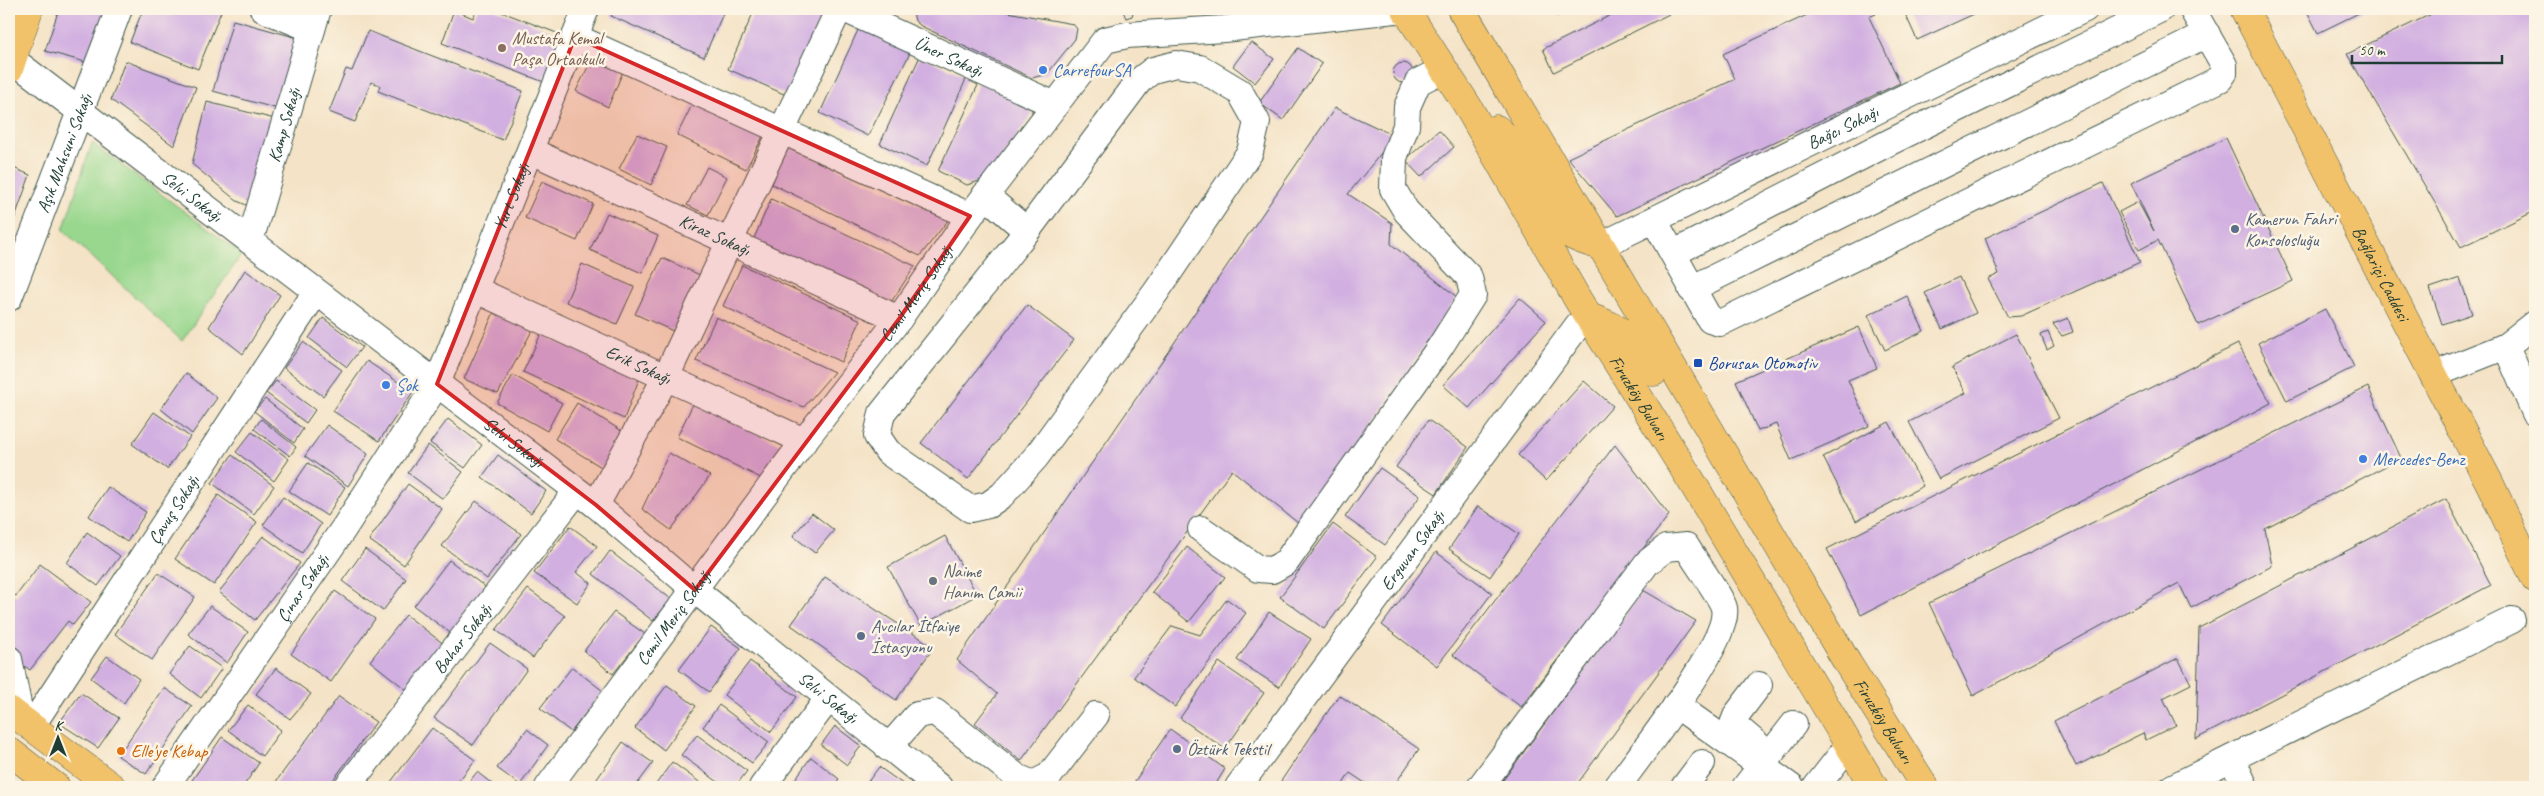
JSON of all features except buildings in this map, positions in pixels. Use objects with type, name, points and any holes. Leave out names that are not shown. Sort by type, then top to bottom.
[{"type":"main road","points":[[10,62],[28,9]]},
{"type":"main road","name":"Firuzköy Bulvarı","points":[[1405,9],[1467,105],[1590,317],[1692,482],[1874,787]]},
{"type":"main road","name":"Firuzköy Bulvarı","points":[[1461,9],[1731,468],[1848,664],[1925,787]]},
{"type":"main road","name":"Bağlariçi Caddesi","points":[[2244,9],[2490,484],[2535,579]]},
{"type":"main road","points":[[1467,105],[1502,133],[1560,225],[1572,236],[1600,246]]},
{"type":"main road","points":[[1590,317],[1627,334],[1643,352],[1687,428],[1702,445],[1731,468]]},
{"type":"main road","name":"Bağlariçi Caddesi","points":[[2490,484],[2535,556]]},
{"type":"main road","points":[[20,719],[112,787]]},
{"type":"main road","points":[[9,751],[56,787]]},
{"type":"street","name":"Aşık Mahsuni Sokağı","points":[[9,298],[119,9]]},
{"type":"street","points":[[263,9],[315,19]]},
{"type":"street","name":"Yurt Sokağı","points":[[437,384],[586,9]]},
{"type":"street","name":"Bahar Sokağı","points":[[347,787],[587,498],[666,377],[839,9]]},
{"type":"street","name":"Üner Sokağı","points":[[844,9],[1054,105]]},
{"type":"street","name":"Cemil Meriç Sokağı","points":[[548,787],[804,440],[899,319],[970,216],[1105,40],[1127,35],[1224,29],[1405,9]]},
{"type":"street","name":"Bağcı Sokağı","points":[[1600,246],[2085,9]]},
{"type":"street","points":[[1674,252],[1890,142],[2161,9]]},
{"type":"street","points":[[1654,220],[1674,252],[1691,289],[1710,320],[1720,323],[2220,78],[2224,72],[2224,64],[2192,9]]},
{"type":"street","name":"Kamp Sokağı","points":[[250,241],[315,19]]},
{"type":"street","points":[[1691,289],[2207,34]]},
{"type":"street","points":[[575,37],[970,216]]},
{"type":"street","name":"Selvi Sokağı","points":[[10,62],[79,111],[587,498],[695,590],[888,748],[939,787]]},
{"type":"street","points":[[1176,64],[1200,68],[1240,92],[1257,122],[1250,152],[1156,292],[1042,449],[1002,495],[988,505],[970,509],[888,452],[877,436],[882,413],[1027,231],[1139,80],[1153,70],[1176,64]]},
{"type":"street","points":[[1201,529],[1258,569],[1272,570],[1286,562],[1440,347],[1473,296],[1469,277],[1406,211],[1393,189],[1394,158],[1406,126],[1407,107],[1418,82],[1444,69]]},
{"type":"street","name":"Kiraz Sokağı","points":[[531,151],[899,319]]},
{"type":"street","points":[[986,195],[1027,231]]},
{"type":"street","name":"Erik Sokağı","points":[[474,290],[804,440]]},
{"type":"street","name":"Çavuş Sokağı","points":[[20,719],[316,292]]},
{"type":"street","name":"Erguvan Sokağı","points":[[1238,787],[1578,325],[1590,317]]},
{"type":"street","points":[[2434,375],[2506,346],[2535,323]]},
{"type":"street","points":[[2506,346],[2535,413]]},
{"type":"street","name":"Çınar Sokağı","points":[[165,787],[344,528],[437,384]]},
{"type":"street","points":[[1480,787],[1647,563],[1666,548],[1686,546],[1724,608],[1723,623],[1710,652],[1676,705],[1616,787]]},
{"type":"street","points":[[2173,787],[2512,620]]},
{"type":"street","points":[[9,659],[20,719]]},
{"type":"street","points":[[1759,685],[1737,714],[1733,724],[1791,787]]},
{"type":"street","points":[[762,787],[828,699]]},
{"type":"street","points":[[1676,705],[1766,760]]},
{"type":"street","points":[[888,748],[917,715],[935,712],[1017,777],[1033,784],[1049,776],[1096,715]]},
{"type":"street","points":[[1745,787],[1794,724]]},
{"type":"street","points":[[1816,787],[1848,746]]},
{"type":"street","points":[[2232,758],[2245,787]]},
{"type":"street","points":[[1684,787],[1702,763]]},
{"type":"highlighted area","points":[[575,37],[970,216],[899,319],[695,590],[596,505],[437,384]]},
{"type":"green space","points":[[92,143],[242,254],[182,341],[63,230]]},
{"type":"place","name":"Mustafa Kemal Paşa Ortaokulu","points":[[502,48]]},
{"type":"place","name":"CarrefourSA","points":[[1043,70]]},
{"type":"place","name":"Kamerun Fahri Konsolosluğu","points":[[2235,229]]},
{"type":"place","name":"Borusan Otomotiv","points":[[1698,363]]},
{"type":"place","name":"Şok","points":[[386,385]]},
{"type":"place","name":"Mercedes-Benz","points":[[2363,459]]},
{"type":"place","name":"Naime Hanım Camii","points":[[933,581]]},
{"type":"place","name":"Avcılar İtfaiye İstasyonu","points":[[861,636]]},
{"type":"place","name":"Öztürk Tekstil","points":[[1177,749]]},
{"type":"place","name":"Elle'ye Kebap","points":[[121,751]]}]
